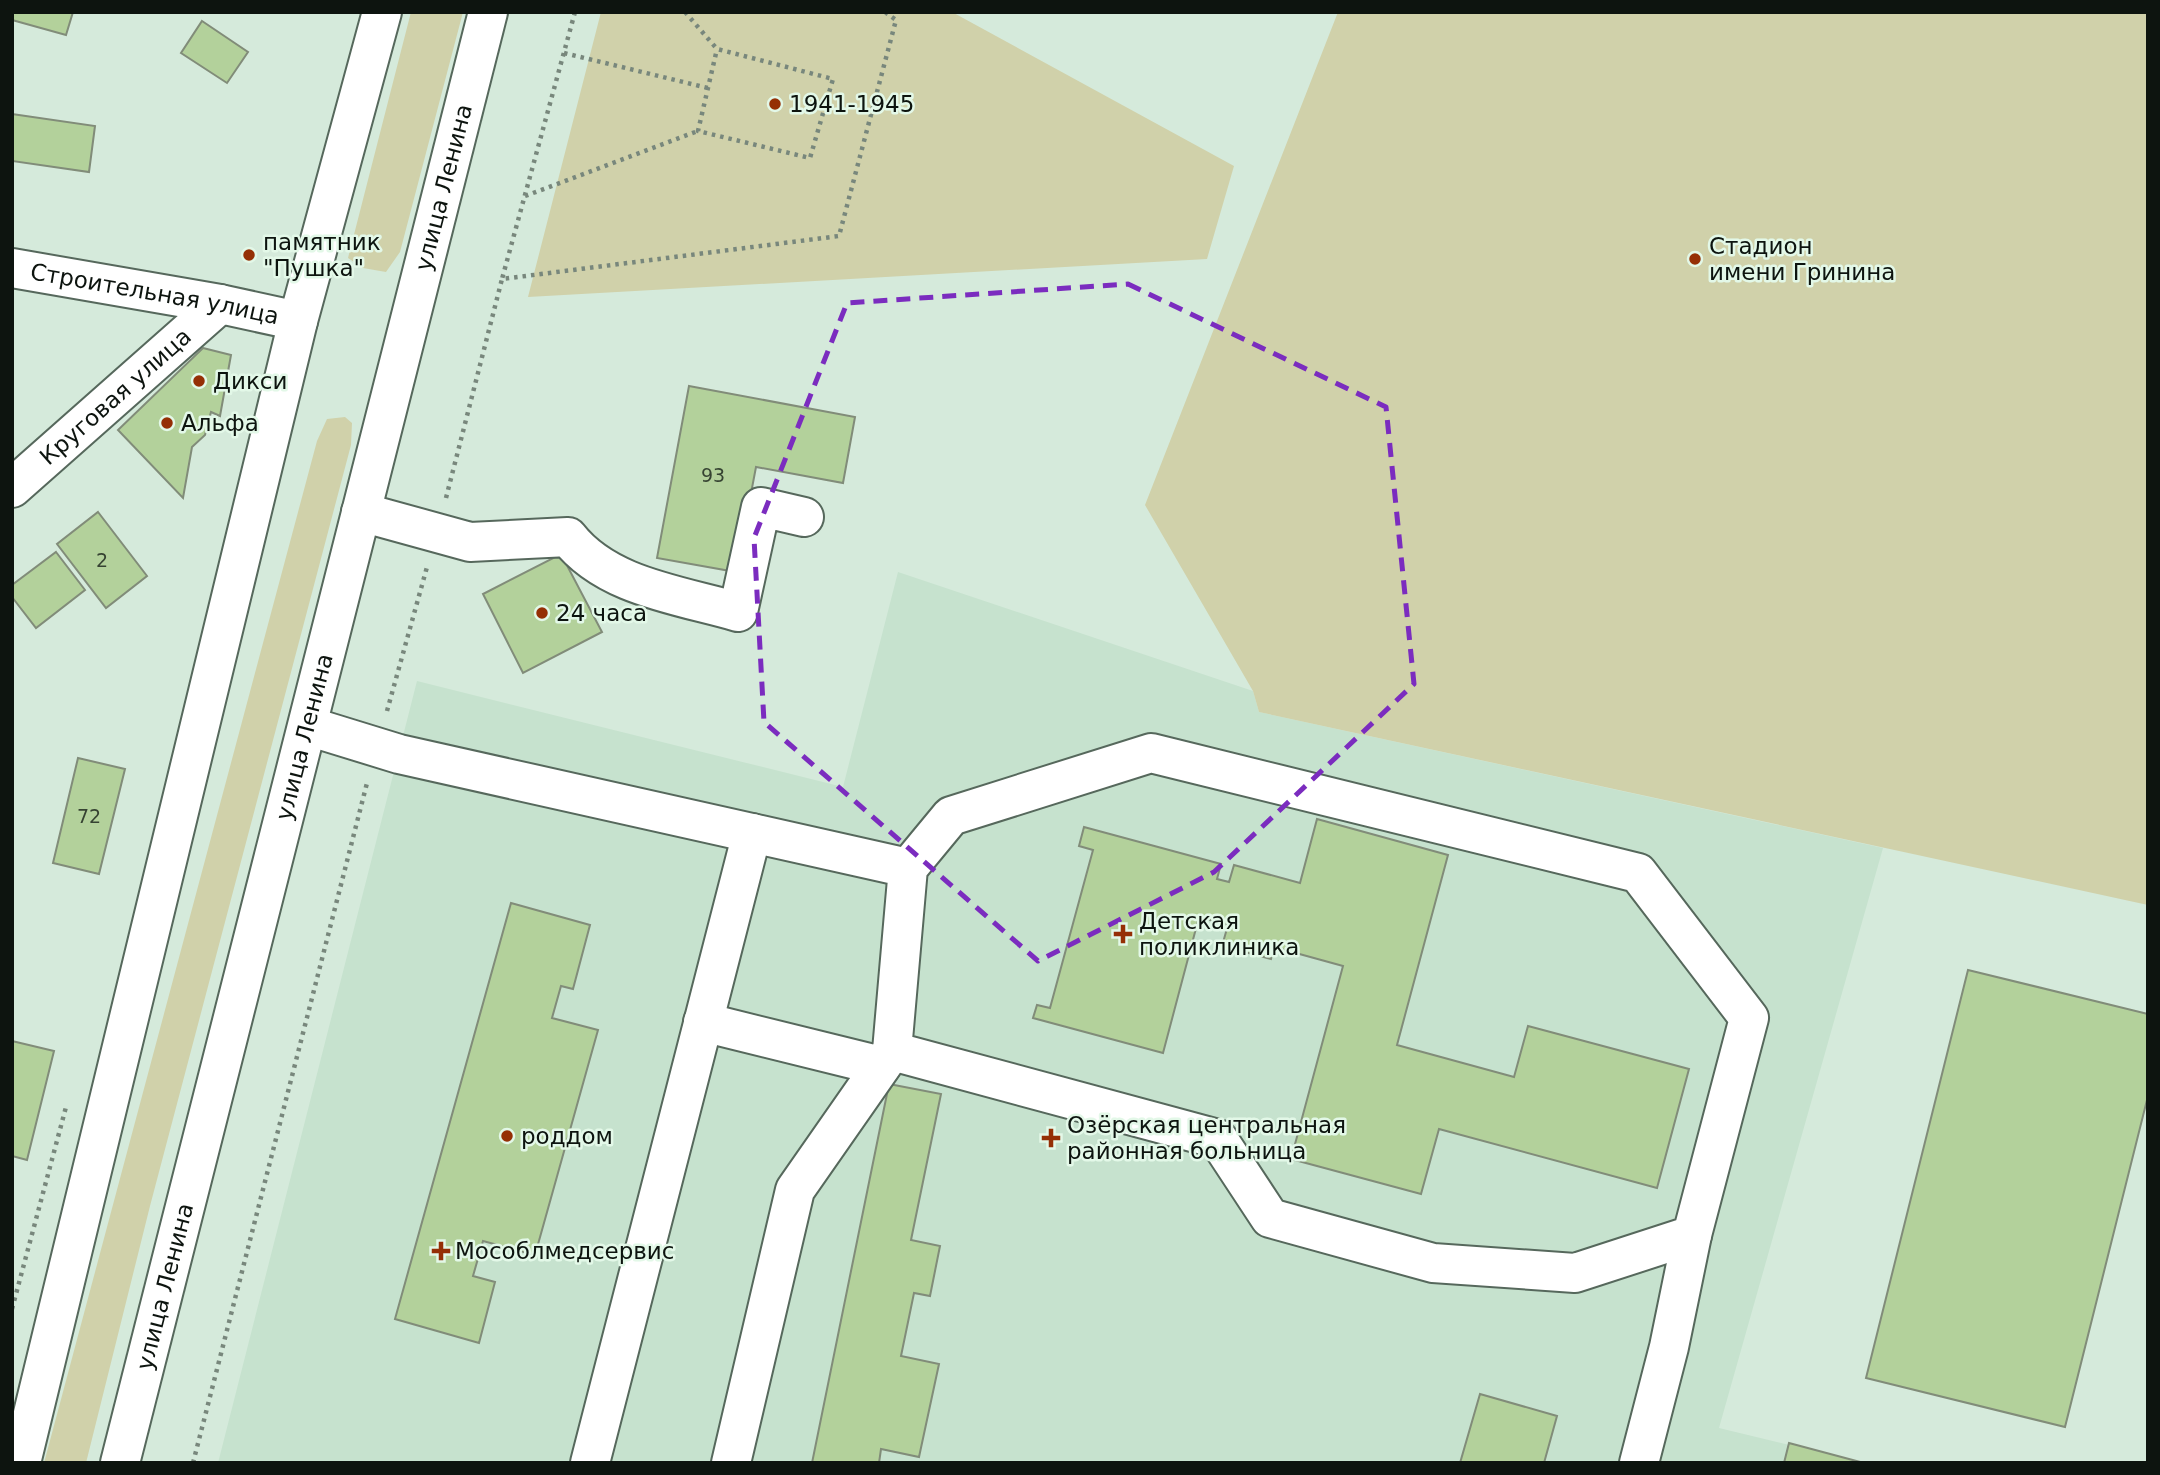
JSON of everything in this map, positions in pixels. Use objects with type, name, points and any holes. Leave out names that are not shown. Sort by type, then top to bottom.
[{"type":"main road","points":[[18,1460],[298,321],[382,12]]},
{"type":"main road","name":"улица Ленина","points":[[120,1463],[488,12]]},
{"type":"main road","name":"Строительная улица","points":[[12,268],[220,304],[298,321]]},
{"type":"main road","name":"Круговая улица","points":[[12,488],[220,304]]},
{"type":"main road","points":[[361,512],[470,542],[568,537],[580,552],[618,578],[738,612],[761,507],[804,517]]},
{"type":"main road","points":[[308,726],[377,747],[908,868]]},
{"type":"main road","points":[[731,1463],[795,1190],[886,1059],[908,868],[951,816],[1151,752],[1638,873],[1749,1018],[1692,1235],[1669,1347],[1639,1463]]},
{"type":"main road","points":[[590,1463],[752,832]]},
{"type":"main road","points":[[704,1022],[886,1059],[1218,1139],[1270,1218],[1433,1263],[1575,1273],[1692,1235]]},
{"type":"path","points":[[193,1463],[377,747],[437,534],[502,279],[575,12]]},
{"type":"path","points":[[525,196],[698,131],[810,158],[833,79],[717,49],[685,12]]},
{"type":"path","points":[[502,279],[839,236],[896,20],[885,12]]},
{"type":"path","points":[[698,131],[717,49]]},
{"type":"path","points":[[564,53],[708,88]]},
{"type":"highlighted area","points":[[1128,284],[1386,407],[1414,684],[1214,872],[1038,961],[764,722],[754,538],[847,303]]},
{"type":"shaded area","points":[[411,12],[463,12],[400,252],[386,272],[363,268],[348,258]]},
{"type":"shaded area","points":[[601,12],[952,12],[1234,166],[1207,259],[528,297]]},
{"type":"shaded area","name":"Стадион имени Гринина","points":[[1338,12],[2148,12],[2148,905],[1259,712],[1253,691],[1145,505]]},
{"type":"shaded area","points":[[345,417],[352,423],[351,445],[150,1206],[86,1463],[44,1463],[317,441],[327,419]]},
{"type":"shaded area","name":"Озёрская центральная районная больница","points":[[898,572],[1253,691],[1259,712],[1883,848],[1719,1428],[1864,1463],[218,1463],[417,681],[843,787]]},
{"type":"building","points":[[13,12],[73,12],[66,35],[12,20]]},
{"type":"building","points":[[202,21],[248,52],[227,83],[181,53]]},
{"type":"building","points":[[12,114],[95,126],[89,172],[12,161]]},
{"type":"building","name":"Альфа","points":[[203,348],[231,355],[220,416],[211,412],[205,435],[192,447],[183,498],[118,430]]},
{"type":"building","points":[[689,386],[855,417],[843,483],[756,467],[736,572],[657,558]]},
{"type":"building","points":[[98,512],[147,576],[106,608],[57,544]]},
{"type":"building","points":[[56,552],[85,590],[36,628],[12,597],[12,585]]},
{"type":"building","name":"24 часа","points":[[561,554],[602,632],[523,673],[483,594]]},
{"type":"building","points":[[78,758],[125,769],[99,874],[53,863]]},
{"type":"building","points":[[1317,819],[1448,855],[1397,1045],[1514,1077],[1528,1026],[1689,1069],[1657,1188],[1439,1129],[1421,1194],[1291,1159],[1343,966],[1274,947],[1271,959],[1222,946],[1228,925],[1199,917],[1163,1053],[1033,1018],[1037,1005],[1050,1008],[1093,850],[1079,846],[1084,827],[1221,864],[1217,879],[1229,882],[1234,865],[1300,883]]},
{"type":"building","name":"роддом","points":[[511,903],[590,925],[573,989],[561,986],[552,1018],[598,1030],[535,1255],[483,1241],[473,1276],[495,1282],[479,1343],[395,1319]]},
{"type":"building","points":[[1968,970],[2148,1014],[2148,1096],[2065,1427],[1866,1378]]},
{"type":"building","points":[[12,1041],[54,1051],[27,1160],[12,1156]]},
{"type":"building","points":[[889,1084],[941,1094],[911,1240],[940,1246],[930,1296],[914,1293],[901,1356],[939,1364],[919,1457],[881,1449],[879,1463],[812,1463]]},
{"type":"building","points":[[1480,1394],[1557,1416],[1544,1463],[1460,1463]]},
{"type":"building","points":[[1789,1443],[1864,1463],[1784,1463]]},
{"type":"place","name":"1941-1945","points":[[775,104]]},
{"type":"place","name":"памятник \"Пушка\"","points":[[249,255]]},
{"type":"place","name":"Стадион имени Гринина","points":[[1695,259]]},
{"type":"place","name":"Дикси","points":[[199,381]]},
{"type":"place","name":"Альфа","points":[[167,423]]},
{"type":"place","name":"24 часа","points":[[542,613]]},
{"type":"place","name":"Детская поликлиника","points":[[1123,934]]},
{"type":"place","name":"роддом","points":[[507,1136]]},
{"type":"place","name":"Озёрская центральная районная больница","points":[[1051,1138]]},
{"type":"place","name":"Мособлмедсервис","points":[[441,1251]]}]
